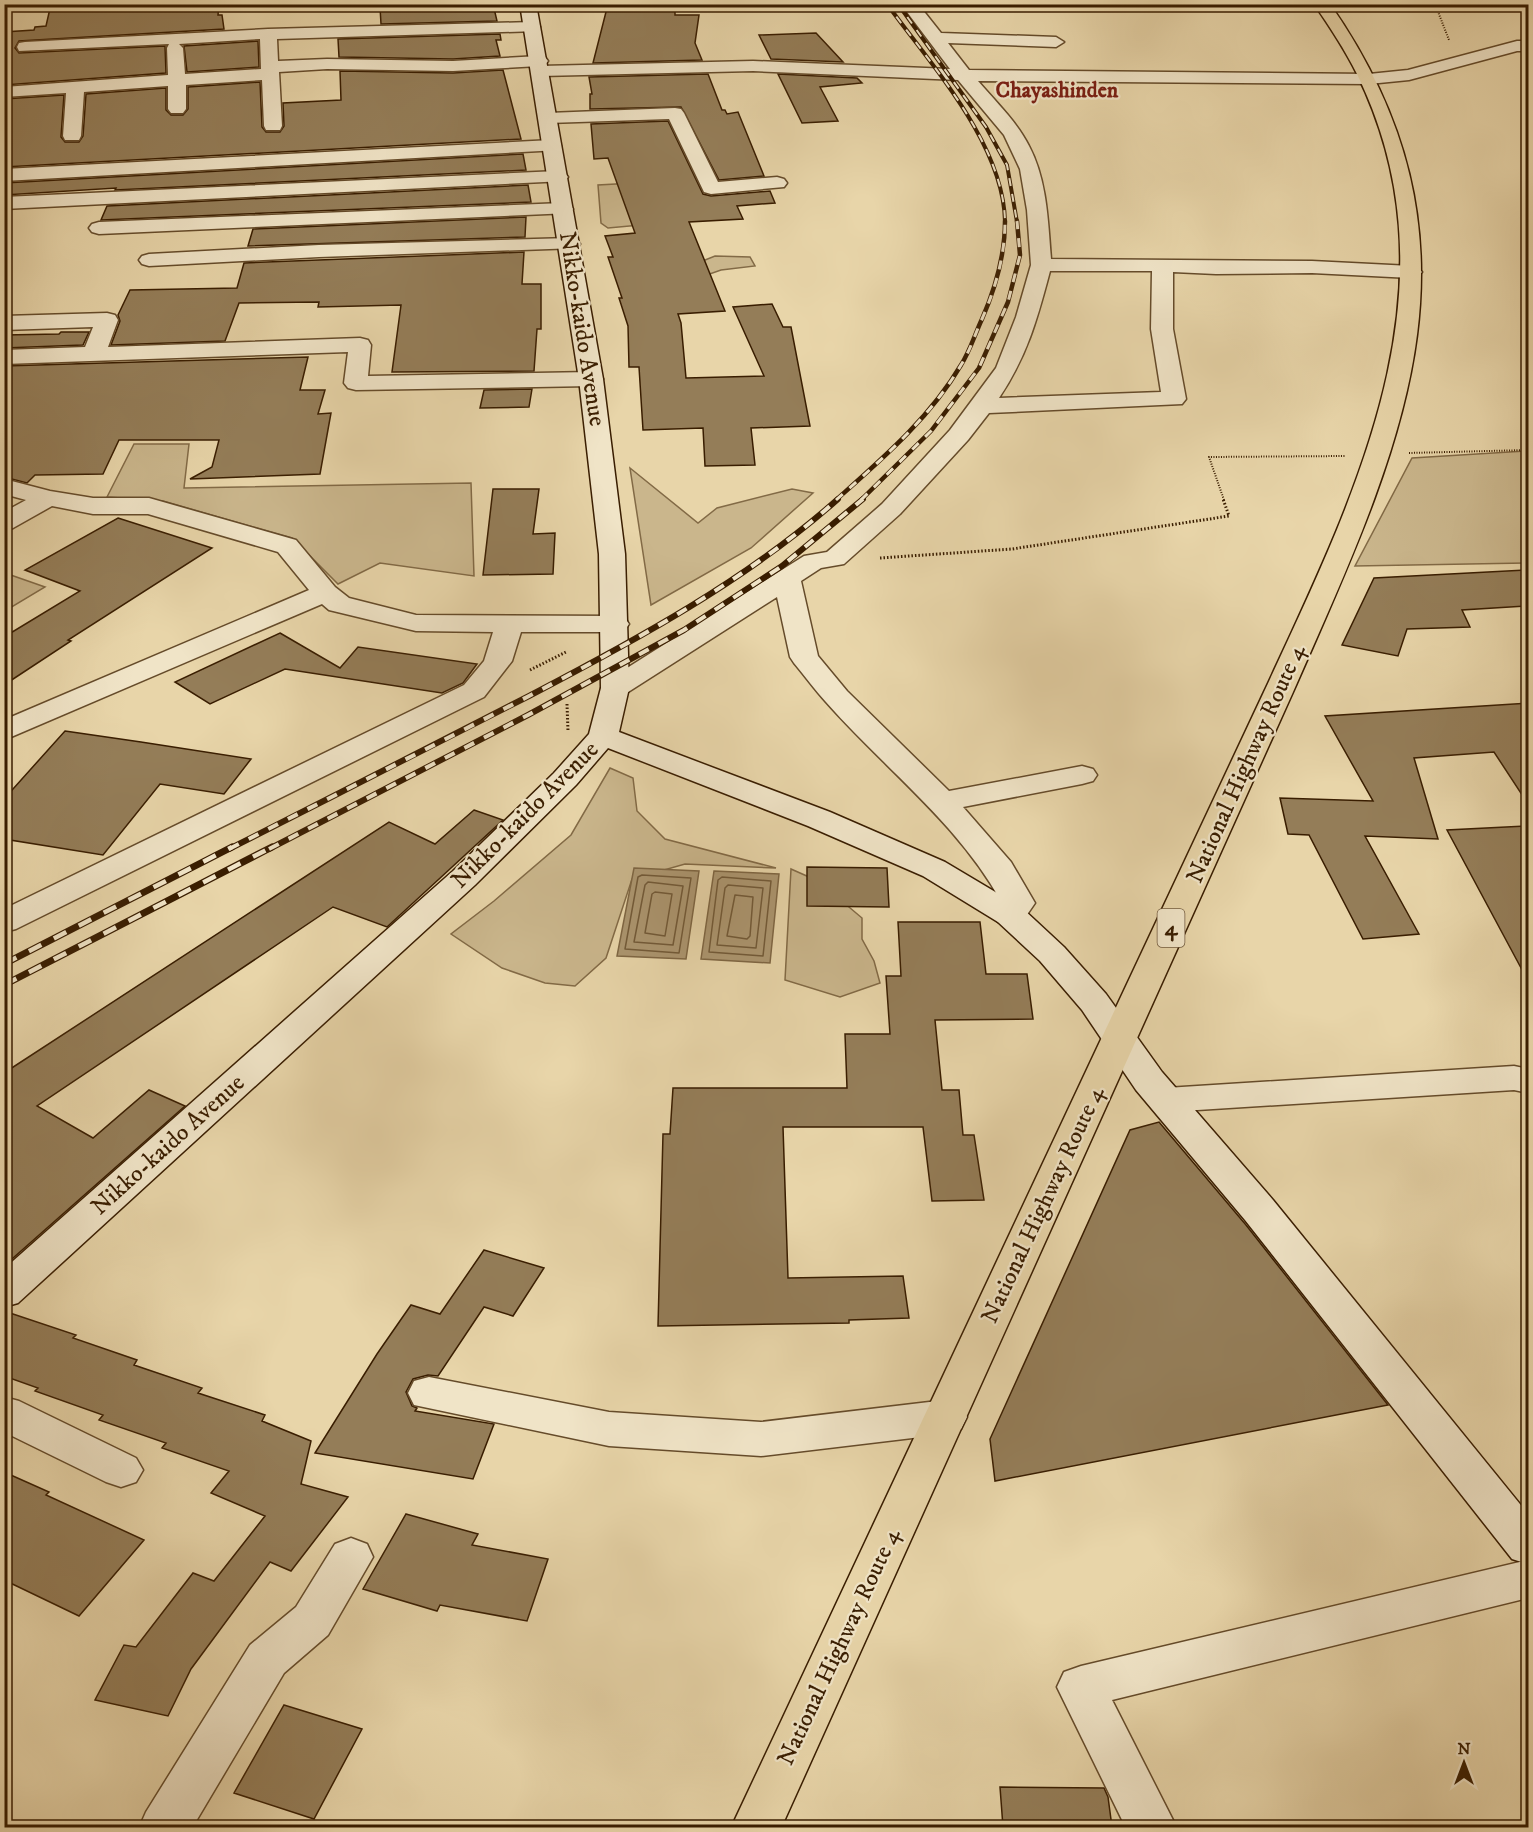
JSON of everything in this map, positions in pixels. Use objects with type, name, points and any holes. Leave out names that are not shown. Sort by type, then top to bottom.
[{"type":"highway","name":"National Highway Route 4","points":[[756,1827],[1334,568],[1381,455],[1402,368],[1409,312],[1411,272],[1408,206],[1397,156],[1369,79],[1338,25],[1322,4]]},
{"type":"street","name":"Nikko-kaido Avenue","points":[[4,1292],[464,878],[565,779],[603,736],[615,688],[612,554],[591,379],[528,4]]},
{"type":"street","points":[[615,688],[813,562],[835,558],[891,509],[959,435],[982,406],[1007,368],[1027,317],[1041,265],[1037,206],[1025,157],[1002,118],[964,76],[909,4]]},
{"type":"street","points":[[25,47],[133,34],[268,34],[532,27]]},
{"type":"street","points":[[268,34],[273,126]]},
{"type":"street","points":[[937,38],[1056,42]]},
{"type":"street","points":[[4,92],[177,80],[327,64],[753,66],[964,76],[1260,80],[1369,79],[1408,75],[1517,46],[1528,46]]},
{"type":"street","points":[[175,48],[177,109]]},
{"type":"street","points":[[72,136],[75,88]]},
{"type":"street","points":[[4,176],[202,164],[550,132],[675,113],[711,188],[777,183]]},
{"type":"street","points":[[189,223],[202,164]]},
{"type":"street","points":[[4,203],[558,177]]},
{"type":"street","points":[[99,228],[563,209]]},
{"type":"street","points":[[149,260],[319,251],[570,244]]},
{"type":"street","points":[[1041,265],[1312,267],[1411,272]]},
{"type":"street","points":[[982,406],[1174,399],[1162,329],[1162,265]]},
{"type":"street","points":[[4,323],[107,320],[94,354]]},
{"type":"street","points":[[6,360],[94,354],[360,345],[356,383],[591,379]]},
{"type":"street","points":[[4,486],[48,498],[93,506],[149,506],[287,546],[326,593],[339,604],[416,623],[615,624]]},
{"type":"street","points":[[4,523],[48,498]]},
{"type":"street","points":[[787,579],[804,657],[837,697],[942,802],[999,869],[1019,903],[1010,915]]},
{"type":"street","points":[[4,731],[326,593]]},
{"type":"street","points":[[4,922],[474,691],[497,666],[509,624]]},
{"type":"street","points":[[603,736],[819,819],[934,869],[1010,915],[1052,954],[1094,1002],[1166,1100],[1274,1229],[1528,1546]]},
{"type":"street","points":[[942,802],[1082,775]]},
{"type":"street","points":[[1166,1100],[1503,1079],[1528,1081]]},
{"type":"street","points":[[429,1393],[609,1429],[761,1439],[946,1417]]},
{"type":"street","points":[[4,1413],[121,1470]]},
{"type":"street","points":[[164,1827],[267,1659],[312,1621],[351,1557]]},
{"type":"street","points":[[1152,1827],[1081,1688],[1528,1579]]},
{"type":"path","points":[[1436,4],[1458,62]]},
{"type":"path","points":[[835,558],[943,557],[1015,550],[1229,516],[1209,457],[1528,450]]},
{"type":"path","points":[[526,672],[576,647]]},
{"type":"shaded area","points":[[688,180],[662,223],[608,228],[601,223],[598,185]]},
{"type":"shaded area","points":[[715,256],[750,257],[755,266],[721,270],[704,276],[675,272]]},
{"type":"shaded area","points":[[134,444],[189,444],[184,488],[471,483],[474,576],[380,563],[338,584],[292,538],[163,501],[107,497]]},
{"type":"shaded area","points":[[1528,451],[1528,563],[1355,566],[1412,458]]},
{"type":"shaded area","points":[[630,468],[698,523],[717,508],[792,489],[813,493],[751,548],[651,605]]},
{"type":"shaded area","points":[[5,573],[45,587],[5,611]]},
{"type":"shaded area","points":[[610,768],[633,778],[637,811],[665,839],[776,868],[685,864],[632,879],[606,958],[575,986],[545,983],[502,968],[451,934],[494,901],[571,835]]},
{"type":"shaded area","points":[[791,869],[818,881],[862,918],[862,939],[874,961],[880,983],[840,997],[785,980]]},
{"type":"water","points":[[634,868],[699,871],[686,959],[617,956]]},
{"type":"water","points":[[714,871],[779,874],[770,963],[701,959]]},
{"type":"building","points":[[51,4],[219,4],[218,15],[222,15],[224,29],[19,41],[15,48],[19,53],[165,46],[166,73],[4,85],[4,32],[34,30],[35,27],[46,26]]},
{"type":"building","points":[[423,4],[493,4],[497,21],[381,24],[380,7]]},
{"type":"building","points":[[608,4],[675,4],[675,15],[699,15],[695,43],[702,60],[593,63]]},
{"type":"building","points":[[816,33],[843,62],[771,59],[759,35]]},
{"type":"building","points":[[500,34],[501,40],[496,40],[500,56],[453,59],[339,57],[338,39]]},
{"type":"building","points":[[258,41],[259,67],[187,72],[184,46]]},
{"type":"building","points":[[503,70],[521,139],[4,167],[4,99],[64,95],[61,137],[65,142],[79,142],[83,136],[86,94],[166,88],[166,110],[171,115],[183,115],[188,109],[188,87],[260,82],[262,127],[266,132],[280,132],[284,126],[283,103],[341,100],[340,71],[453,73]]},
{"type":"building","points":[[708,74],[722,110],[725,110],[727,114],[738,112],[764,176],[719,180],[681,107],[590,109],[590,94],[592,94],[589,77]]},
{"type":"building","points":[[778,74],[857,78],[862,83],[820,87],[838,121],[802,123]]},
{"type":"building","points":[[668,121],[703,194],[711,196],[770,191],[775,203],[737,206],[743,219],[689,222],[725,311],[678,314],[681,323],[686,378],[764,376],[733,307],[772,304],[783,327],[791,327],[810,426],[751,428],[755,465],[705,466],[703,428],[643,430],[639,367],[629,367],[628,326],[619,298],[622,298],[608,257],[613,257],[605,236],[635,233],[608,158],[594,159],[591,124]]},
{"type":"building","points":[[523,154],[526,170],[4,195],[4,183]]},
{"type":"building","points":[[528,185],[531,202],[101,220],[107,206]]},
{"type":"building","points":[[526,217],[525,237],[248,246],[253,229]]},
{"type":"building","points":[[524,252],[522,284],[541,284],[541,329],[537,329],[534,371],[392,372],[401,305],[318,307],[319,302],[239,303],[225,341],[111,345],[120,321],[118,315],[130,290],[237,288],[244,263]]},
{"type":"building","points":[[61,332],[89,332],[83,345],[4,348],[4,335],[59,334]]},
{"type":"building","points":[[308,357],[300,390],[325,390],[318,414],[331,413],[320,474],[190,479],[212,467],[219,440],[119,440],[103,474],[35,475],[27,483],[4,477],[4,366]]},
{"type":"building","points":[[532,389],[529,407],[480,408],[484,390]]},
{"type":"building","points":[[493,489],[539,489],[533,534],[555,533],[553,574],[483,575]]},
{"type":"building","points":[[118,518],[212,548],[68,640],[71,641],[4,685],[4,637],[80,591],[25,570]]},
{"type":"building","points":[[1528,570],[1528,606],[1462,610],[1470,627],[1407,629],[1398,656],[1342,645],[1374,578]]},
{"type":"building","points":[[280,633],[340,668],[358,647],[477,664],[463,683],[442,693],[285,669],[210,704],[175,682]]},
{"type":"building","points":[[1528,703],[1528,804],[1494,752],[1414,758],[1438,839],[1365,836],[1419,934],[1363,939],[1309,835],[1288,834],[1280,798],[1373,801],[1325,716]]},
{"type":"building","points":[[65,731],[251,759],[224,794],[160,784],[103,855],[4,839],[4,799]]},
{"type":"building","points":[[474,810],[503,820],[387,927],[333,907],[37,1106],[93,1138],[149,1090],[185,1106],[4,1266],[4,1073],[389,822],[435,844]]},
{"type":"building","points":[[1528,826],[1528,981],[1447,830]]},
{"type":"building","points":[[807,867],[887,868],[889,907],[807,906]]},
{"type":"building","points":[[898,922],[980,922],[986,974],[1027,974],[1033,1019],[935,1020],[942,1090],[959,1090],[963,1135],[974,1135],[984,1200],[932,1201],[923,1127],[783,1127],[788,1278],[903,1276],[909,1318],[849,1320],[849,1323],[658,1326],[663,1134],[670,1134],[673,1088],[847,1088],[845,1034],[890,1034],[886,976],[901,976]]},
{"type":"building","points":[[1159,1122],[1246,1225],[1388,1405],[995,1481],[990,1439],[1130,1130]]},
{"type":"building","points":[[484,1250],[544,1268],[513,1316],[484,1307],[438,1376],[428,1375],[413,1379],[406,1392],[412,1406],[417,1408],[415,1411],[494,1424],[473,1479],[315,1453],[377,1354],[411,1305],[440,1314]]},
{"type":"building","points":[[4,1311],[76,1335],[73,1338],[137,1360],[134,1365],[202,1388],[198,1393],[265,1415],[262,1421],[311,1441],[301,1484],[348,1497],[291,1571],[270,1562],[191,1669],[168,1716],[95,1700],[124,1645],[136,1647],[193,1573],[214,1581],[265,1516],[211,1493],[229,1471],[162,1448],[166,1443],[99,1420],[103,1415],[35,1391],[38,1388],[4,1376]]},
{"type":"building","points":[[4,1472],[49,1492],[46,1495],[144,1540],[79,1616],[4,1580]]},
{"type":"building","points":[[406,1514],[478,1534],[472,1545],[548,1559],[527,1621],[440,1605],[437,1611],[363,1589]]},
{"type":"building","points":[[284,1705],[362,1729],[314,1819],[234,1793]]},
{"type":"building","points":[[1000,1787],[1104,1788],[1108,1797],[1112,1827],[1003,1827]]},
{"type":"railway","points":[[887,4],[943,79],[979,135],[992,164],[1001,193],[1005,222]]},
{"type":"railway","points":[[898,4],[986,127],[1007,165],[1017,222]]},
{"type":"railway","points":[[861,500],[931,431],[979,368],[1008,302],[1020,255],[1017,221]]},
{"type":"railway","points":[[836,500],[888,453],[920,420],[935,403],[961,365],[987,307],[995,283],[1001,259],[1005,222]]},
{"type":"railway","points":[[229,849],[610,653],[690,607],[728,582],[766,556],[838,499]]},
{"type":"railway","points":[[269,849],[528,715],[684,630],[782,566],[863,499]]},
{"type":"railway","points":[[4,964],[232,847]]},
{"type":"railway","points":[[4,985],[272,847]]},
{"type":"district","name":"Chayashinden","points":[[1057,90]]}]
